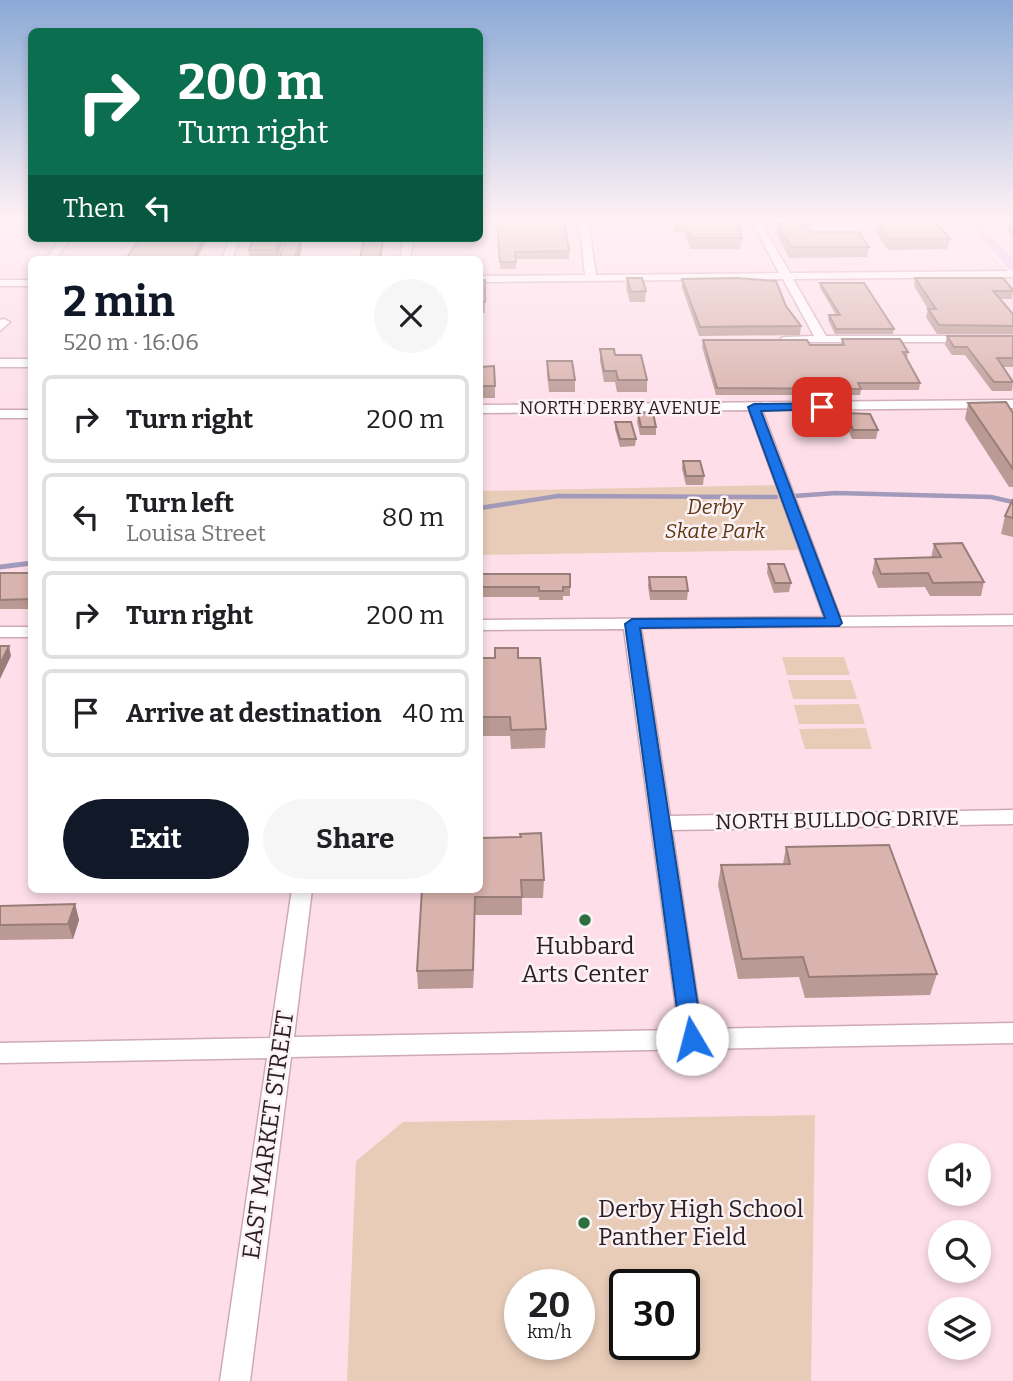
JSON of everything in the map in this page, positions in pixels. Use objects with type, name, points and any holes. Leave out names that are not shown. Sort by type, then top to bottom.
[{"type":"street","points":[[792,284],[822,340]]},
{"type":"street","points":[[768,341],[1013,339]]},
{"type":"street","points":[[0,363],[28,363]]},
{"type":"street","name":"NORTH DERBY AVENUE","points":[[483,409],[1013,404]]},
{"type":"street","points":[[754,407],[834,623]]},
{"type":"street","points":[[0,414],[28,414]]},
{"type":"street","points":[[483,625],[1013,620]]},
{"type":"street","points":[[632,624],[692,1039]]},
{"type":"street","points":[[0,632],[28,632]]},
{"type":"street","name":"NORTH BULLDOG DRIVE","points":[[661,824],[1013,817]]},
{"type":"street","name":"EAST MARKET STREET","points":[[235,1381],[301,893]]},
{"type":"street","points":[[0,1054],[1013,1033]]},
{"type":"green space","name":"Derby Skate Park","points":[[776,485],[799,550],[483,555],[483,491]]},
{"type":"green space","points":[[782,657],[844,657],[850,675],[787,675]]},
{"type":"green space","points":[[788,680],[851,680],[857,699],[793,699]]},
{"type":"green space","points":[[859,704],[865,724],[799,724],[794,705]]},
{"type":"green space","points":[[866,728],[872,749],[805,749],[799,729]]},
{"type":"green space","name":"Derby High School Panther Field","points":[[815,1115],[811,1381],[347,1381],[356,1161],[403,1122]]},
{"type":"building","points":[[483,284],[485,284],[483,302]]},
{"type":"building","points":[[629,284],[644,284],[646,291],[631,292]]},
{"type":"building","points":[[684,284],[777,284],[786,306],[801,326],[700,327]]},
{"type":"building","points":[[821,284],[865,284],[894,329],[836,329],[829,315],[840,315]]},
{"type":"building","points":[[919,284],[1008,284],[1013,290],[993,291],[1013,314],[1013,326],[939,325],[928,309],[936,309]]},
{"type":"building","points":[[947,336],[1013,336],[1013,358],[997,358],[1013,382],[994,382],[967,347],[954,347]]},
{"type":"building","points":[[842,339],[900,339],[908,352],[903,352],[920,383],[858,383],[861,389],[717,388],[703,340],[807,340],[810,345],[844,345]]},
{"type":"building","points":[[600,349],[614,349],[615,355],[641,355],[647,380],[618,380],[616,371],[604,371]]},
{"type":"building","points":[[547,361],[572,361],[575,380],[549,380]]},
{"type":"building","points":[[494,366],[495,386],[483,386],[483,367]]},
{"type":"building","points":[[1006,402],[1013,413],[1013,469],[968,403]]},
{"type":"building","points":[[638,413],[653,413],[656,427],[641,427]]},
{"type":"building","points":[[846,413],[870,414],[878,430],[853,430]]},
{"type":"building","points":[[615,422],[631,422],[636,439],[620,439]]},
{"type":"building","points":[[683,461],[700,461],[704,476],[686,476]]},
{"type":"building","points":[[1013,499],[1013,518],[1005,516]]},
{"type":"building","points":[[962,543],[984,582],[933,583],[928,573],[881,574],[875,559],[941,557],[934,544]]},
{"type":"building","points":[[768,564],[784,564],[791,583],[775,583]]},
{"type":"building","points":[[0,573],[28,573],[28,599],[0,600]]},
{"type":"building","points":[[483,574],[570,574],[570,587],[563,587],[563,591],[539,591],[539,587],[483,587]]},
{"type":"building","points":[[649,577],[686,577],[688,591],[651,591]]},
{"type":"building","points":[[0,646],[9,646],[0,664]]},
{"type":"building","points":[[495,648],[518,648],[518,658],[540,658],[546,729],[511,730],[510,717],[483,717],[483,658],[495,658]]},
{"type":"building","points":[[541,833],[544,880],[521,880],[522,897],[475,897],[473,970],[417,971],[422,893],[483,893],[483,838],[521,837],[520,834]]},
{"type":"building","points":[[889,845],[937,974],[809,977],[803,957],[742,959],[721,865],[790,864],[786,847]]},
{"type":"building","points":[[75,904],[68,924],[0,925],[0,906]]},
{"type":"waterway","points":[[794,496],[836,493],[991,497],[1013,502]]},
{"type":"waterway","points":[[483,508],[558,496],[776,497]]},
{"type":"waterway","points":[[0,567],[28,564]]},
{"type":"place","name":"Hubbard Arts Center","points":[[585,920]]},
{"type":"place","name":"Derby High School Panther Field","points":[[584,1223]]},
{"type":"route","points":[[692,1039],[632,624],[834,623],[754,407],[822,407]]}]
